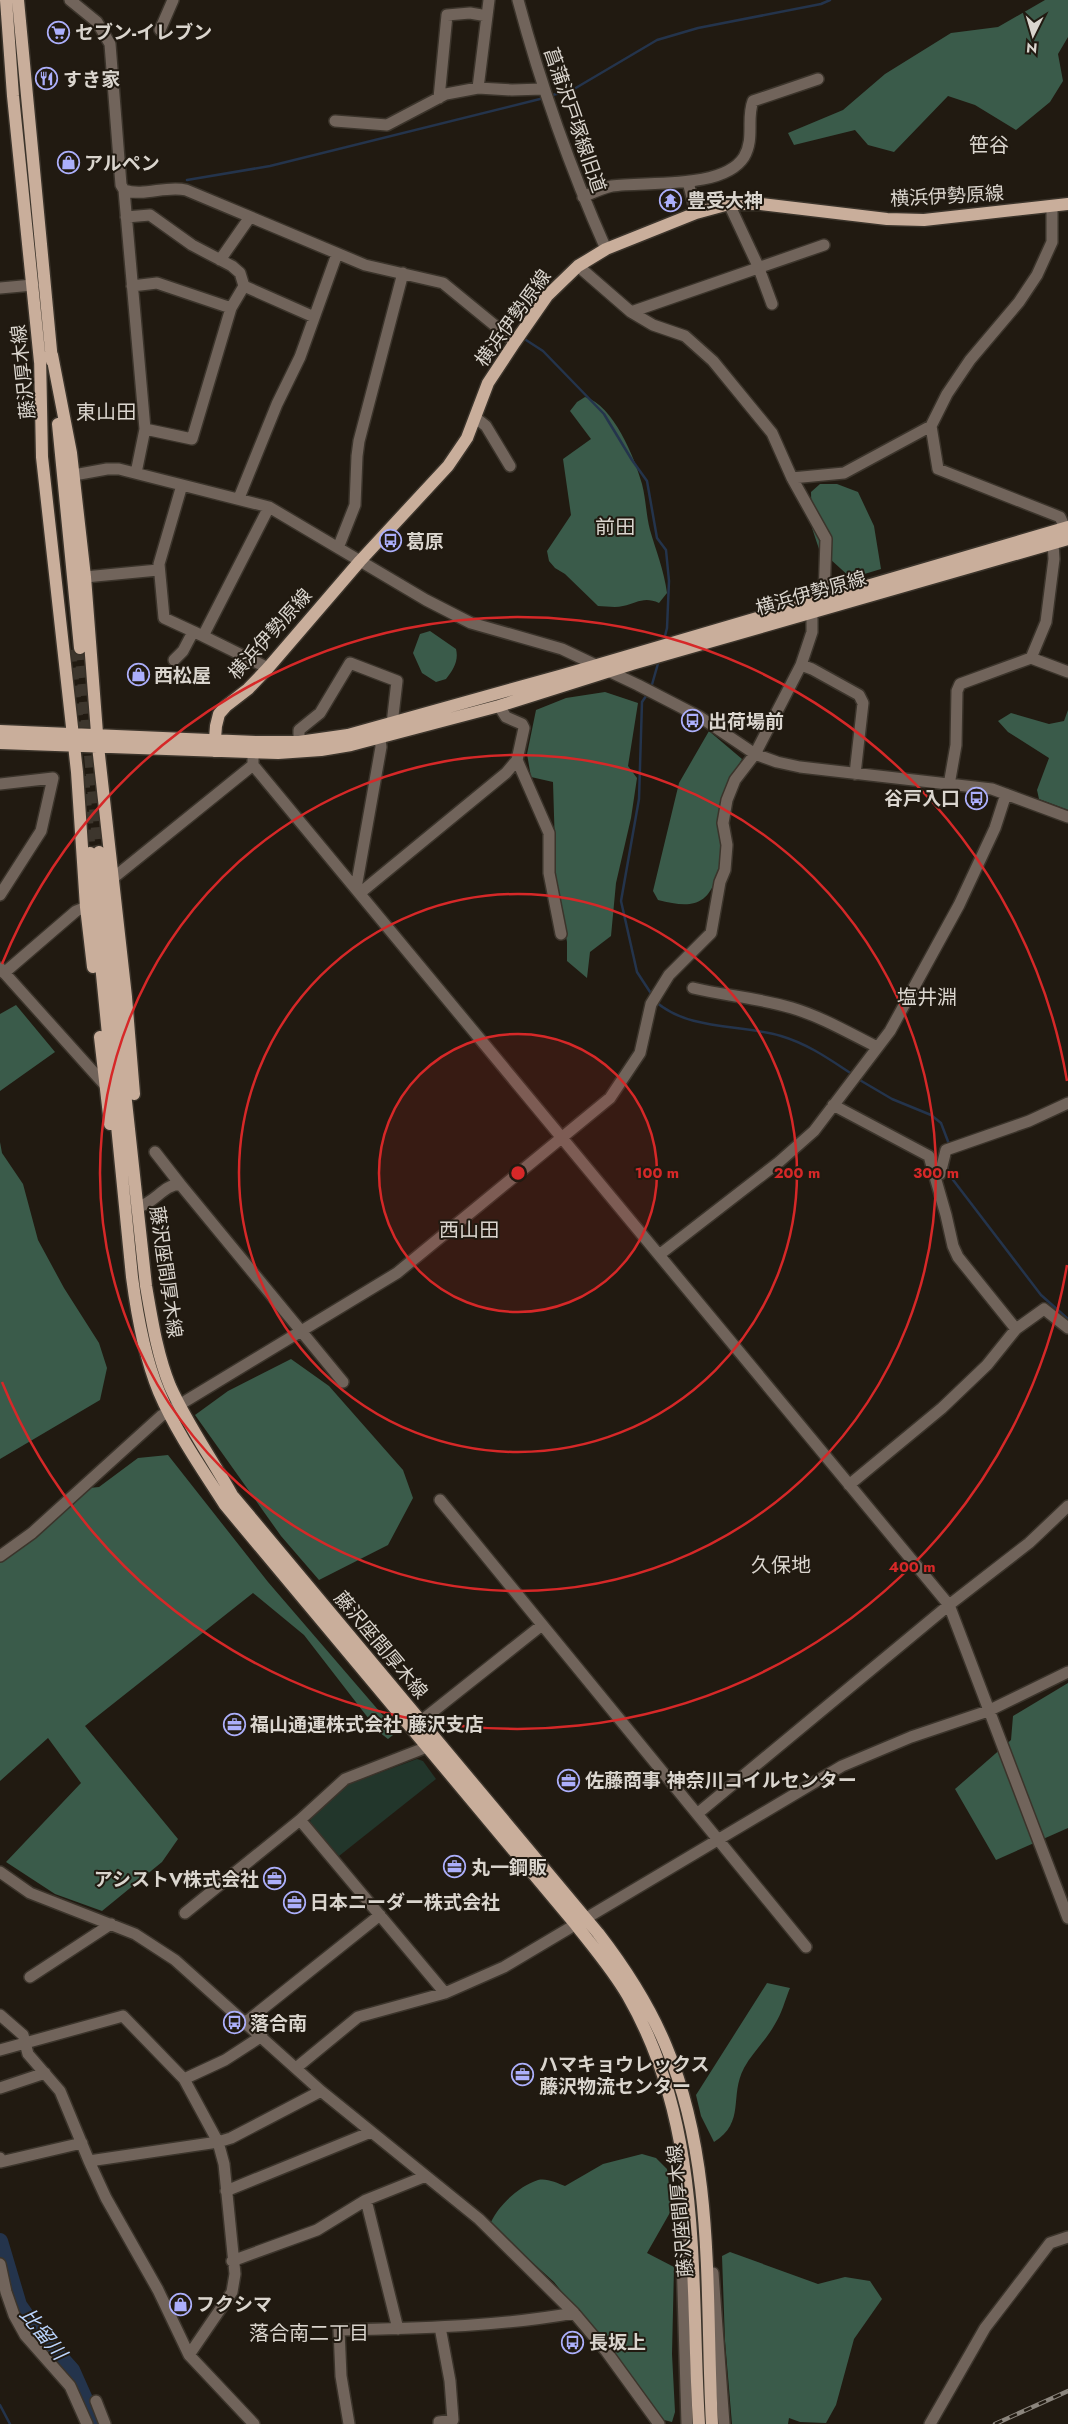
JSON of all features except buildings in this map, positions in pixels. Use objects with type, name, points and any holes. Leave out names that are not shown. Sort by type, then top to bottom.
[{"type":"main road","name":"藤沢厚木線","points":[[10,1],[13,96],[32,285],[46,355]]},
{"type":"main road","name":"藤沢厚木線","points":[[10,1],[75,649]]},
{"type":"main road","name":"横浜伊勢原線","points":[[214,746],[219,714],[226,706],[248,690],[360,561],[448,466],[467,438],[488,383],[514,342],[548,296],[578,266],[606,249],[696,213],[729,204],[762,204],[887,219],[924,220],[1068,204]]},
{"type":"main road","points":[[46,355],[74,475],[85,578],[97,740],[126,997],[135,1111],[128,1170]]},
{"type":"main road","points":[[46,355],[42,457],[80,811],[86,906],[110,1127],[128,1170]]},
{"type":"main road","name":"横浜伊勢原線","points":[[0,743],[97,740],[214,746],[299,742],[348,735],[392,724],[824,598],[1067,531]]},
{"type":"main road","name":"横浜伊勢原線","points":[[214,746],[253,759],[321,750],[380,737],[499,706],[611,671],[1053,543],[1067,531]]},
{"type":"main road","name":"横浜伊勢原線","points":[[0,731],[73,740]]},
{"type":"main road","name":"藤沢座間厚木線","points":[[95,852],[128,1170],[137,1313],[159,1392],[175,1408],[232,1495],[421,1721],[581,1922],[628,1996],[642,2025],[675,2110],[688,2181],[699,2424]]},
{"type":"main road","name":"藤沢座間厚木線","points":[[128,1170],[137,1207],[153,1332],[170,1384],[175,1408],[191,1452],[225,1505],[427,1747],[581,1922],[621,1962],[667,2047],[691,2131],[703,2212],[712,2424]]},
{"type":"street","points":[[10,1],[23,0]]},
{"type":"street","points":[[160,30],[173,0]]},
{"type":"street","points":[[478,88],[489,0]]},
{"type":"street","name":"菖蒲沢戸塚線旧道","points":[[518,0],[545,95],[583,197],[606,249]]},
{"type":"street","points":[[74,1],[97,22],[110,44],[121,185],[124,190],[145,429],[136,473]]},
{"type":"street","points":[[439,98],[447,15],[470,13],[487,16]]},
{"type":"street","points":[[583,197],[611,186],[688,182],[709,178],[723,172],[734,166],[744,157],[751,135],[750,107],[753,101],[818,79]]},
{"type":"street","points":[[335,122],[387,125],[439,98],[478,88],[512,90],[545,95]]},
{"type":"street","points":[[688,182],[696,213]]},
{"type":"street","points":[[124,190],[133,193],[178,188],[365,265],[434,280],[448,286],[514,342]]},
{"type":"street","points":[[729,204],[758,266],[772,304]]},
{"type":"street","points":[[1052,206],[1052,242],[1037,275],[1019,302],[970,360],[947,394],[932,426],[938,469],[1060,516],[1067,531]]},
{"type":"street","points":[[126,217],[150,215],[192,245],[240,273],[244,286],[231,308],[192,440],[145,429]]},
{"type":"street","points":[[220,260],[250,217]]},
{"type":"street","points":[[631,312],[758,266],[824,245]]},
{"type":"street","points":[[239,498],[277,404],[300,357],[337,254]]},
{"type":"street","points":[[578,266],[631,312],[653,325],[685,336],[713,361],[772,433],[792,478],[826,539],[824,598]]},
{"type":"street","points":[[338,548],[355,505],[359,441],[403,273]]},
{"type":"street","points":[[132,286],[157,283],[231,308]]},
{"type":"street","points":[[0,288],[32,285]]},
{"type":"street","points":[[244,286],[314,317]]},
{"type":"street","points":[[476,418],[486,426],[510,466]]},
{"type":"street","points":[[792,478],[844,473],[932,426]]},
{"type":"street","points":[[74,475],[107,469],[136,473],[239,498],[269,508],[471,623],[562,649],[596,664],[700,717],[755,754],[777,762],[855,774],[992,789],[1068,818]]},
{"type":"street","points":[[182,485],[158,570],[164,618],[268,668]]},
{"type":"street","points":[[174,660],[198,634],[269,508]]},
{"type":"street","points":[[1031,658],[1046,622],[1054,559],[1053,543]]},
{"type":"street","points":[[85,578],[158,570]]},
{"type":"street","points":[[0,1556],[32,1533],[103,1467],[175,1408],[397,1273],[610,1098],[617,1090],[640,1053],[651,1004],[669,975],[711,933],[720,882],[725,870],[727,845],[723,823],[727,800],[736,780],[755,754],[801,665],[812,632],[812,612]]},
{"type":"street","points":[[949,785],[956,745],[957,691],[960,684],[1031,658],[1068,672]]},
{"type":"street","points":[[299,742],[299,730],[320,713],[350,663],[397,681],[392,724]]},
{"type":"street","points":[[801,665],[812,669],[859,695],[863,703],[855,774]]},
{"type":"street","points":[[358,890],[506,773],[517,760],[524,728],[522,724],[506,716],[499,706]]},
{"type":"street","points":[[358,890],[382,742],[380,737]]},
{"type":"street","points":[[112,879],[253,759],[358,890],[949,1605],[1068,1918]]},
{"type":"street","points":[[517,760],[549,833],[549,873],[561,934]]},
{"type":"street","points":[[0,784],[53,778],[42,830],[0,895]]},
{"type":"street","points":[[659,1255],[786,1156],[814,1131],[890,1031],[937,948],[996,828],[1006,794]]},
{"type":"street","points":[[86,906],[76,911],[2,970],[105,1086]]},
{"type":"street","points":[[694,988],[721,995],[760,1000],[793,1008],[818,1017],[877,1047]]},
{"type":"street","points":[[934,1176],[940,1174],[946,1150],[1028,1121],[1068,1103]]},
{"type":"street","points":[[833,1105],[922,1150],[929,1156],[946,1215],[952,1246],[958,1257],[1016,1329]]},
{"type":"street","points":[[155,1152],[342,1382]]},
{"type":"street","points":[[137,1207],[146,1205],[170,1187],[180,1184]]},
{"type":"street","points":[[849,1485],[942,1408],[986,1365],[1016,1329],[1044,1309],[1068,1328]]},
{"type":"street","points":[[440,1500],[806,1947]]},
{"type":"street","points":[[697,1814],[949,1605],[1029,1543],[1068,1506]]},
{"type":"street","points":[[421,1721],[542,1625]]},
{"type":"street","points":[[296,2068],[358,2017],[445,1993],[497,1970],[581,1922],[717,1838],[842,1766],[911,1737],[988,1711],[1068,1672]]},
{"type":"street","points":[[185,1913],[300,1820],[345,1779],[427,1747]]},
{"type":"street","points":[[300,1820],[445,1993]]},
{"type":"street","points":[[0,1873],[30,1893],[48,1902],[111,1924],[148,1941],[175,1960],[262,2036],[321,2091],[479,2219],[574,2313],[606,2351],[659,2424]]},
{"type":"street","points":[[246,2022],[380,1915]]},
{"type":"street","points":[[30,1978],[111,1924]]},
{"type":"street","points":[[0,2015],[23,2035],[23,2043],[28,2054],[60,2092],[106,2198],[158,2290],[189,2355],[254,2424]]},
{"type":"street","points":[[0,2050],[124,2016],[184,2079],[218,2142],[224,2164],[232,2261],[235,2274],[232,2292],[189,2355]]},
{"type":"street","points":[[184,2079],[226,2060],[262,2036]]},
{"type":"street","points":[[0,2088],[45,2073]]},
{"type":"street","points":[[90,2161],[218,2142],[230,2138],[321,2091]]},
{"type":"street","points":[[226,2191],[371,2132]]},
{"type":"street","points":[[0,2158],[1,2162],[82,2143]]},
{"type":"street","points":[[232,2261],[317,2230],[366,2200],[426,2176]]},
{"type":"street","points":[[687,2424],[682,2256],[688,2181]]},
{"type":"street","points":[[366,2200],[398,2329]]},
{"type":"street","points":[[703,2212],[710,2243],[716,2302],[724,2424]]},
{"type":"street","points":[[930,2424],[985,2328],[1050,2243],[1068,2237]]},
{"type":"street","points":[[0,2264],[6,2292],[14,2315],[26,2335],[70,2386],[87,2424]]},
{"type":"street","points":[[349,2424],[341,2376],[338,2330],[440,2327],[508,2322],[574,2313]]},
{"type":"street","points":[[439,2424],[439,2422],[453,2420],[450,2381],[440,2327]]},
{"type":"street","points":[[96,2401],[105,2424]]},
{"type":"green space","points":[[1045,0],[1068,0],[1068,37],[1058,54],[1063,81],[1050,102],[1016,130],[975,105],[948,96],[894,152],[868,145],[855,130],[794,145],[788,133],[843,110],[885,74],[951,33],[998,27]]},
{"type":"green space","points":[[585,397],[605,410],[613,421],[628,447],[639,473],[650,530],[666,585],[667,593],[659,603],[645,600],[620,607],[598,606],[549,561],[547,551],[571,515],[563,459],[591,439],[570,411],[577,402]]},
{"type":"green space","points":[[820,484],[837,484],[858,492],[874,526],[881,569],[851,578],[819,549],[812,528],[811,492]]},
{"type":"green space","points":[[430,631],[456,649],[457,653],[455,665],[449,676],[436,682],[422,673],[413,653],[420,634]]},
{"type":"green space","points":[[605,692],[638,703],[628,766],[637,778],[631,818],[616,883],[611,936],[590,952],[587,978],[567,961],[567,942],[556,881],[553,782],[531,777],[527,754],[536,710],[566,698]]},
{"type":"green space","points":[[1068,710],[1068,810],[1039,799],[1037,790],[1049,758],[1008,732],[998,721],[1011,713],[1049,724],[1064,721]]},
{"type":"green space","points":[[709,731],[742,759],[729,785],[721,810],[718,830],[722,842],[722,857],[719,870],[712,888],[707,896],[701,900],[694,903],[677,904],[658,900],[653,891],[679,783]]},
{"type":"green space","points":[[16,1005],[55,1052],[0,1091],[0,1014]]},
{"type":"green space","points":[[0,1142],[2,1153],[23,1184],[38,1240],[64,1288],[99,1343],[107,1368],[100,1400],[0,1459]]},
{"type":"green space","points":[[291,1359],[329,1386],[403,1470],[413,1498],[388,1545],[319,1580],[281,1536],[195,1415],[228,1391]]},
{"type":"green space","points":[[168,1455],[268,1582],[392,1726],[393,1735],[388,1739],[379,1732],[304,1635],[253,1593],[85,1726],[178,1839],[162,1862],[102,1911],[55,1894],[6,1862],[81,1783],[48,1738],[0,1781],[0,1551],[79,1489],[99,1487],[138,1458]]},
{"type":"green space","points":[[1068,1683],[1068,1828],[996,1860],[955,1789],[1011,1740],[1013,1716]]},
{"type":"green space","points":[[417,1759],[423,1761],[436,1779],[339,1856],[310,1823],[311,1815],[349,1784]]},
{"type":"green space","points":[[767,1983],[790,1988],[777,2020],[744,2068],[737,2089],[734,2117],[730,2126],[714,2142],[701,2116],[696,2095]]},
{"type":"green space","points":[[642,2154],[656,2158],[667,2169],[672,2209],[647,2253],[674,2267],[672,2354],[675,2412],[672,2422],[664,2420],[554,2282],[501,2234],[491,2222],[510,2197],[531,2183],[545,2180],[565,2186],[603,2164]]},
{"type":"green space","points":[[730,2252],[818,2284],[845,2277],[870,2281],[882,2299],[854,2339],[836,2405],[826,2423],[800,2422],[789,2418],[788,2424],[732,2424],[725,2341],[722,2256]]},
{"type":"waterway","points":[[549,96],[574,89],[657,40],[698,28],[821,4],[830,0]]},
{"type":"waterway","points":[[187,180],[270,166],[544,98]]},
{"type":"waterway","points":[[526,340],[543,351],[604,414],[647,481],[657,538],[666,550],[669,581],[667,628],[664,640]]},
{"type":"waterway","points":[[651,688],[659,660]]},
{"type":"waterway","points":[[648,693],[642,702],[639,799],[621,901],[637,972],[652,995]]},
{"type":"waterway","points":[[656,1002],[684,1018],[765,1032],[791,1039],[818,1052],[852,1074]]},
{"type":"waterway","points":[[858,1079],[892,1099],[931,1115],[941,1123],[949,1144]]},
{"type":"waterway","points":[[948,1165],[947,1172],[1041,1295],[1068,1319]]},
{"type":"waterway","name":"比留川","points":[[0,2241],[19,2305],[38,2332],[72,2370],[96,2424]]},
{"type":"waterway","points":[[0,2405],[10,2424]]},
{"type":"tunnel","points":[[80,648],[99,852]]},
{"type":"tunnel","points":[[70,650],[80,743]]},
{"type":"tunnel","points":[[83,776],[90,853]]},
{"type":"railway","points":[[995,2424],[1068,2391]]},
{"type":"place","name":"セブン-イレブン","points":[[59,32]]},
{"type":"place","name":"すき家","points":[[47,79]]},
{"type":"place","name":"アルペン","points":[[68,163]]},
{"type":"place","name":"豊受大神","points":[[671,200]]},
{"type":"place","name":"葛原","points":[[390,541]]},
{"type":"place","name":"西松屋","points":[[138,675]]},
{"type":"place","name":"出荷場前","points":[[692,721]]},
{"type":"place","name":"谷戸入口","points":[[976,798]]},
{"type":"place","name":"福山通運株式会社 藤沢支店","points":[[234,1724]]},
{"type":"place","name":"佐藤商事 神奈川コイルセンター","points":[[569,1780]]},
{"type":"place","name":"丸一鋼販","points":[[455,1867]]},
{"type":"place","name":"アシストV株式会社","points":[[275,1879]]},
{"type":"place","name":"日本ニーダー株式会社","points":[[294,1902]]},
{"type":"place","name":"落合南","points":[[234,2023]]},
{"type":"place","name":"ハマキョウレックス 藤沢物流センター","points":[[523,2075]]},
{"type":"place","name":"フクシマ","points":[[180,2304]]},
{"type":"place","name":"長坂上","points":[[573,2342]]},
{"type":"district","name":"笹谷","points":[[989,145]]},
{"type":"district","name":"東山田","points":[[106,412]]},
{"type":"district","name":"前田","points":[[615,527]]},
{"type":"district","name":"塩井淵","points":[[927,997]]},
{"type":"district","name":"西山田","points":[[469,1230]]},
{"type":"district","name":"久保地","points":[[781,1565]]},
{"type":"district","name":"落合南二丁目","points":[[309,2333]]}]
